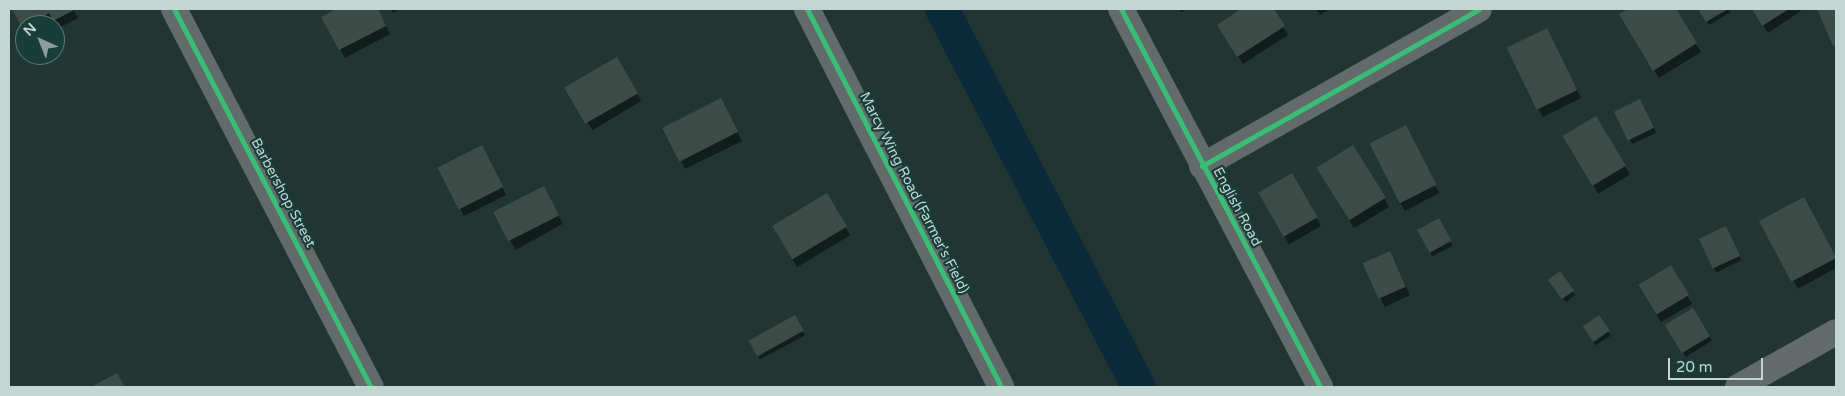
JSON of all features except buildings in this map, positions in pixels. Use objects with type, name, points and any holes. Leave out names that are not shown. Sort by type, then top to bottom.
[{"type":"street","name":"Barbershop Street","points":[[174,9],[371,387]]},
{"type":"street","name":"Marcy Wing Road (Farmer's Field)","points":[[806,9],[1001,387]]},
{"type":"street","name":"English Road","points":[[1122,9],[1202,166],[1320,387]]},
{"type":"street","points":[[1202,166],[1479,9]]},
{"type":"street","points":[[1738,387],[1836,332]]},
{"type":"waterway","points":[[942,9],[1139,387]]},
{"type":"cycle path","points":[[174,9],[371,387]]},
{"type":"cycle path","points":[[807,9],[1001,387]]},
{"type":"cycle path","points":[[1121,9],[1320,387]]},
{"type":"cycle path","points":[[1202,166],[1479,9]]}]
